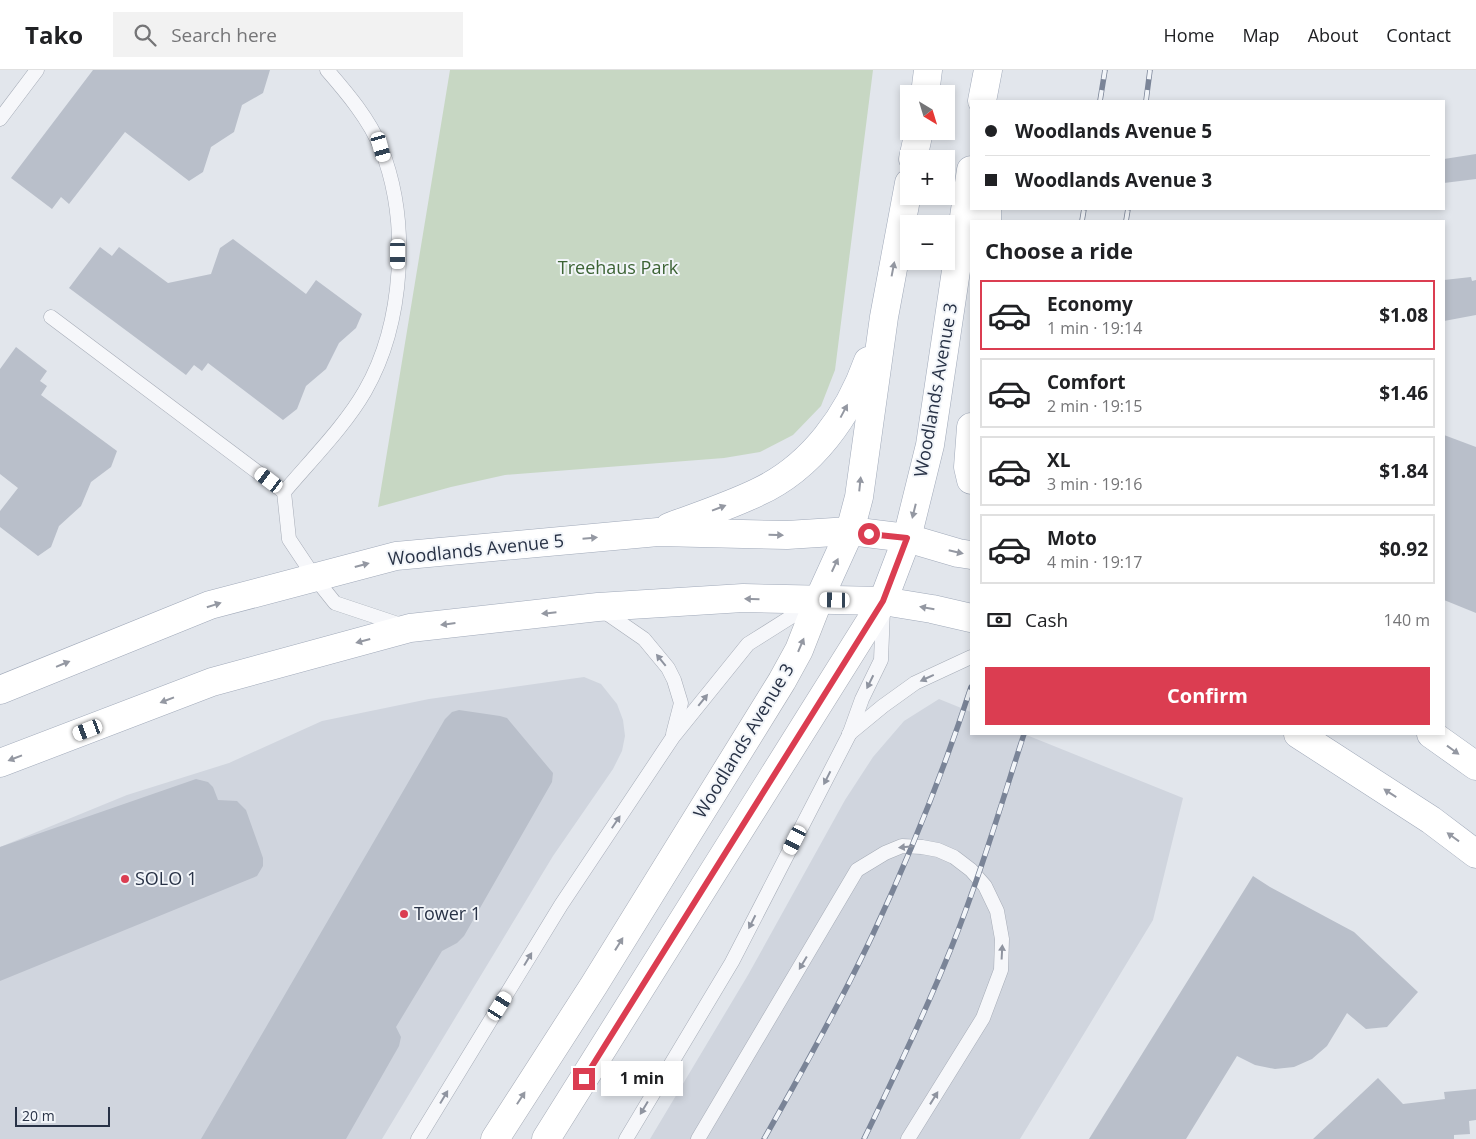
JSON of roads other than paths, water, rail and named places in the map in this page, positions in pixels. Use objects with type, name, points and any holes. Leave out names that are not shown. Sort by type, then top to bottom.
[{"type":"main road","points":[[926,85],[928,70]]},
{"type":"main road","points":[[982,100],[988,70]]},
{"type":"main road","points":[[996,100],[998,70]]},
{"type":"main road","name":"Woodlands Avenue 3","points":[[546,1139],[883,601],[907,538],[930,445],[970,177]]},
{"type":"main road","name":"Woodlands Avenue 3","points":[[495,1139],[594,985],[782,682],[799,650],[850,531],[859,497],[884,317],[905,205]]},
{"type":"main road","points":[[658,532],[759,492],[780,479],[817,450],[840,418],[853,394],[884,317]]},
{"type":"main road","points":[[970,440],[968,467],[970,476]]},
{"type":"main road","name":"Woodlands Avenue 5","points":[[0,690],[210,605],[396,556],[658,532],[787,535],[850,531],[907,538],[970,555]]},
{"type":"main road","points":[[0,763],[212,682],[410,628],[598,607],[743,598],[883,601],[970,618]]},
{"type":"main road","points":[[1300,735],[1431,820],[1476,854]]},
{"type":"main road","points":[[1432,735],[1476,766]]},
{"type":"lane","points":[[0,118],[37,70]]},
{"type":"lane","points":[[327,70],[356,103],[381,147],[391,183],[397,219],[398,288],[380,361],[364,392],[343,422],[284,492],[289,539],[315,578],[335,603],[410,628]]},
{"type":"lane","points":[[51,317],[284,492]]},
{"type":"lane","points":[[418,1139],[561,906],[673,738],[748,644],[819,600]]},
{"type":"lane","points":[[626,1139],[732,962],[849,734],[862,699],[881,660],[883,601]]},
{"type":"lane","points":[[598,607],[644,640],[668,668],[681,703],[673,738]]},
{"type":"lane","points":[[849,734],[883,706],[916,683],[970,657]]},
{"type":"lane","points":[[698,1139],[857,870],[885,853],[902,846],[938,850],[954,857],[970,870],[985,886],[993,902],[1002,939],[1001,970],[983,1018],[908,1139]]},
{"type":"railway","points":[[1100,100],[1105,70]]},
{"type":"railway","points":[[1146,100],[1150,70]]},
{"type":"railway","points":[[1082,220],[1084,210]]},
{"type":"railway","points":[[1126,220],[1128,210]]},
{"type":"railway","points":[[764,1139],[834,1012],[887,904],[938,781],[970,690]]},
{"type":"railway","points":[[864,1139],[921,1019],[952,946],[981,867],[1024,735]]},
{"type":"place","name":"SOLO 1","points":[[125,879]]},
{"type":"place","name":"Tower 1","points":[[404,914]]},
{"type":"park label","name":"Treehaus Park","points":[[618,268]]}]
